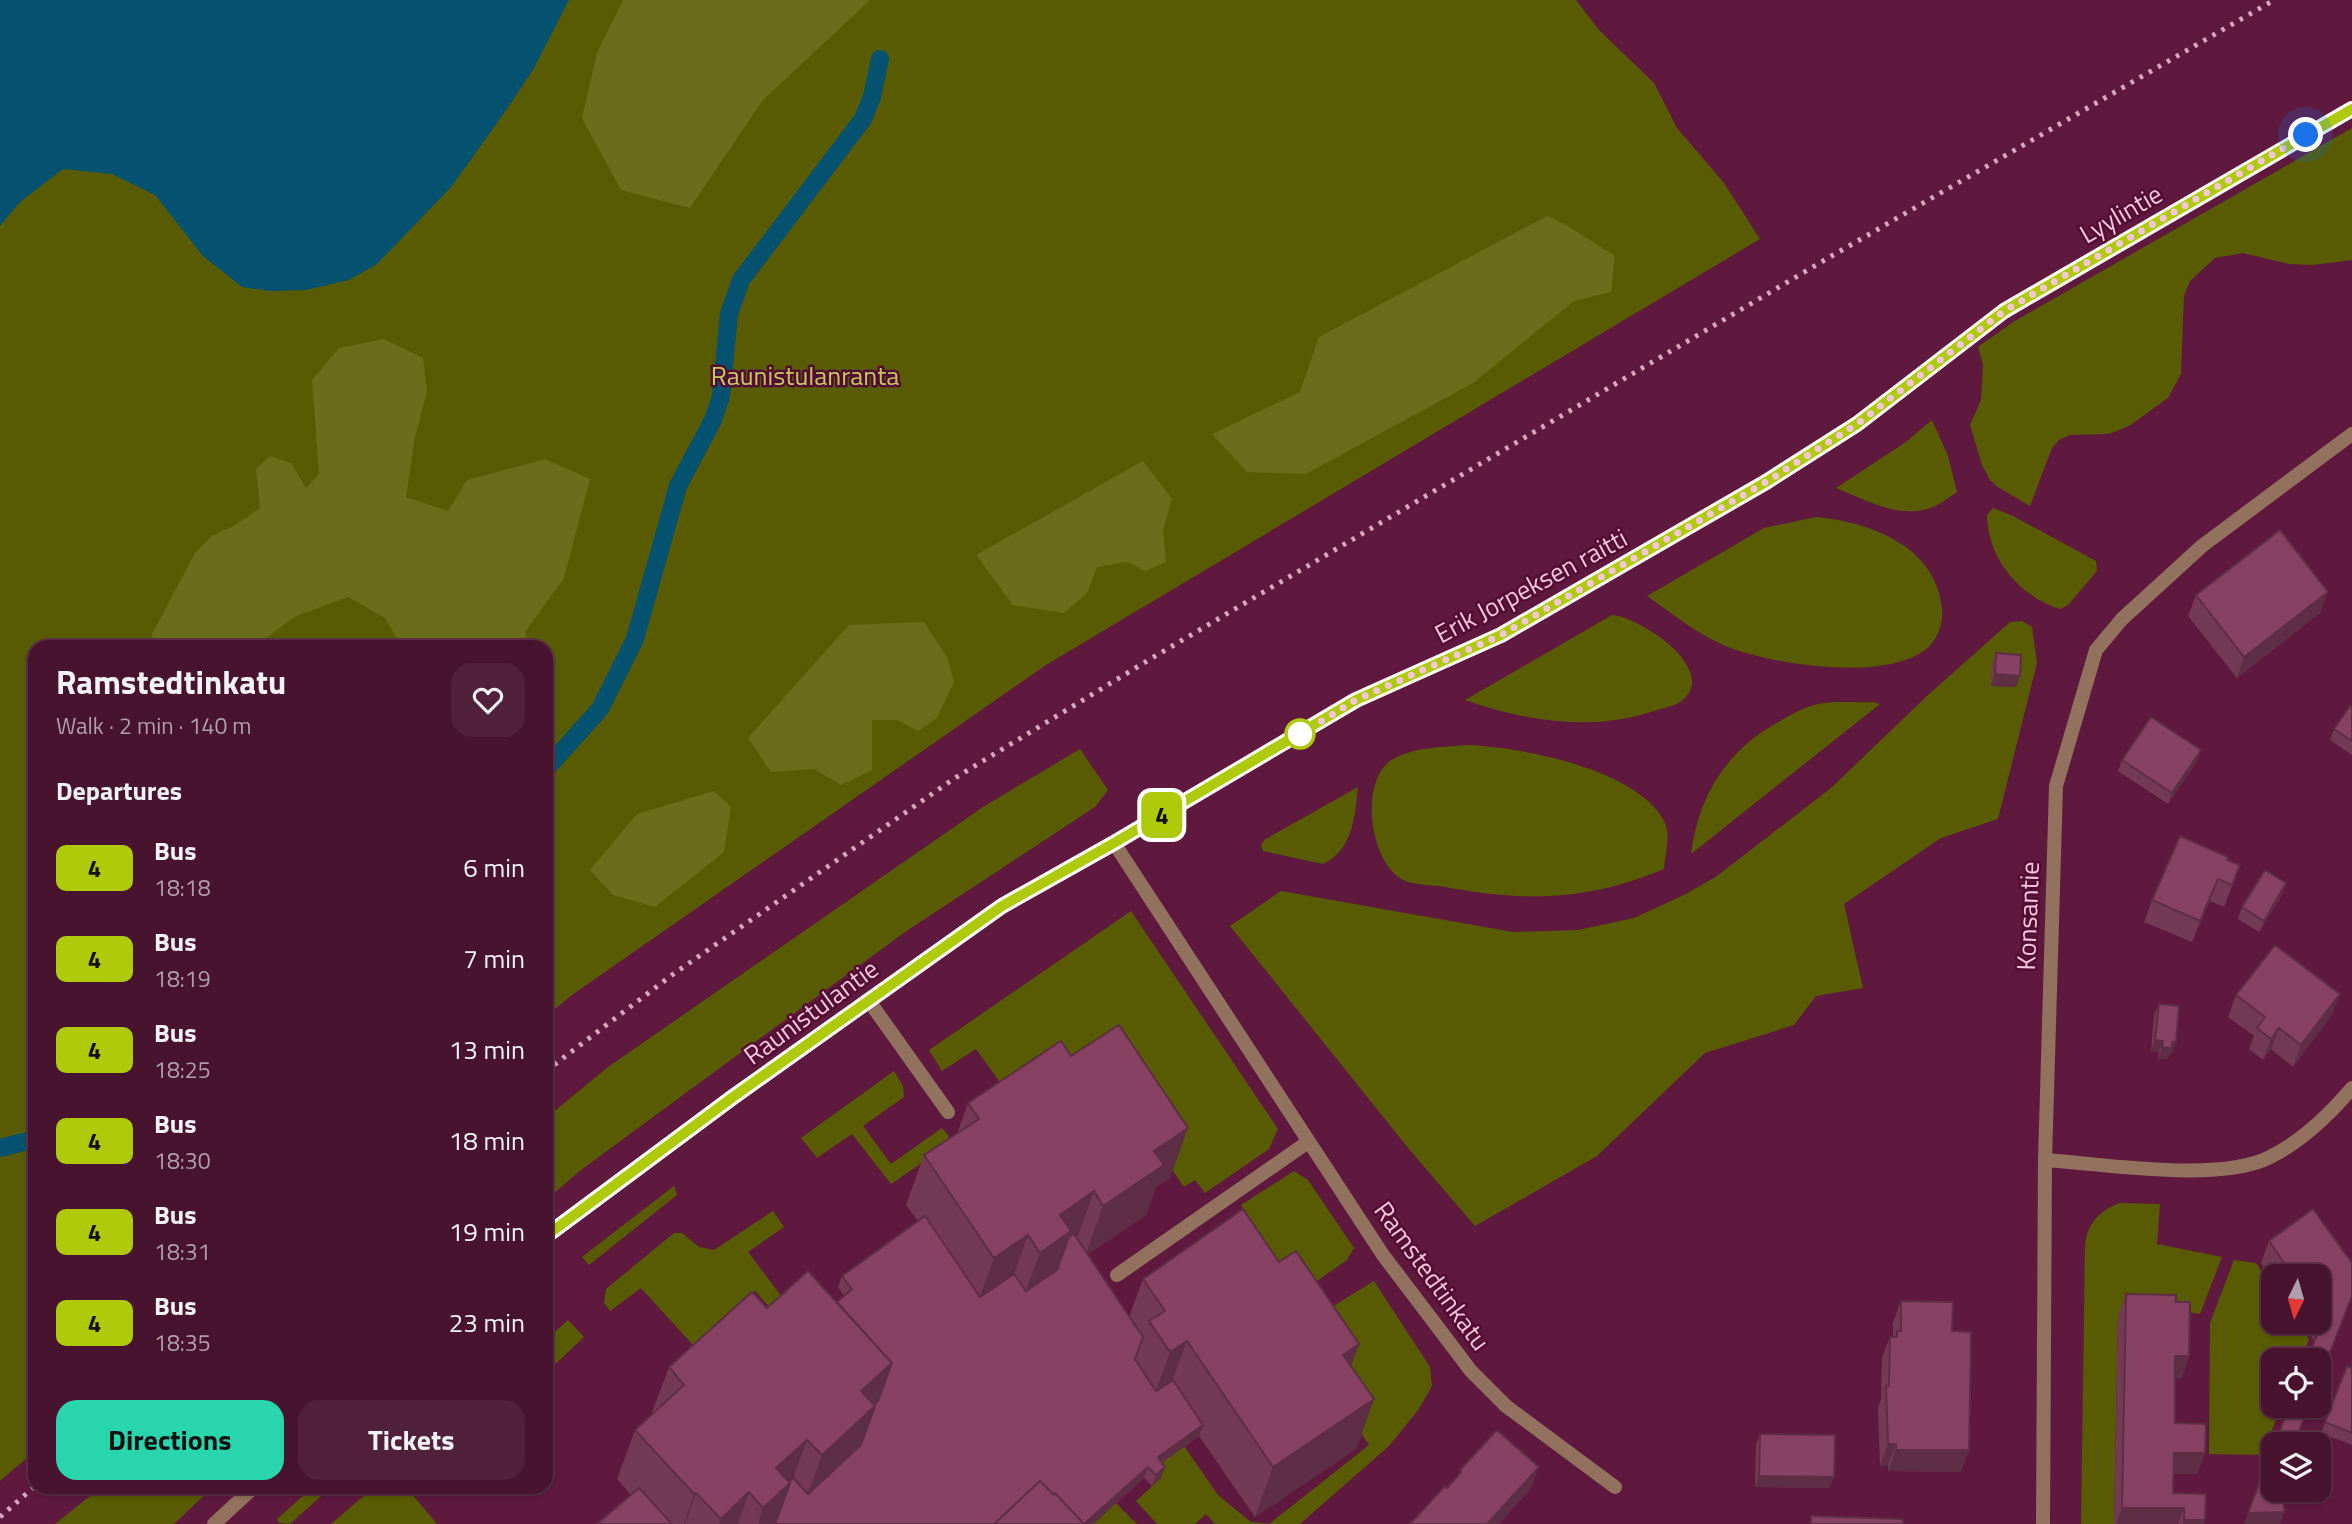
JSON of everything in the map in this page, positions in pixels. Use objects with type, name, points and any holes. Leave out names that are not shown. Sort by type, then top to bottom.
[{"type":"street","name":"Lyylintie","points":[[1922,372],[2004,311],[2352,109]]},
{"type":"street","name":"Erik Jorpeksen raitti","points":[[1114,843],[1356,700],[1501,635],[1742,496],[1857,424],[1922,372]]},
{"type":"street","name":"Konsantie","points":[[2043,1524],[2045,1160],[2056,786],[2096,650],[2122,619],[2202,547],[2352,434]]},
{"type":"street","name":"Raunistulantie","points":[[553,1231],[1002,906],[1114,843]]},
{"type":"street","name":"Ramstedtinkatu","points":[[1114,843],[1395,1272],[1471,1371],[1506,1406],[1615,1487]]},
{"type":"street","points":[[869,1000],[948,1112]]},
{"type":"street","points":[[2045,1160],[2186,1171],[2229,1170],[2268,1158],[2305,1136],[2352,1088]]},
{"type":"street","points":[[1117,1275],[1308,1142]]},
{"type":"street","points":[[214,1524],[246,1494]]},
{"type":"green space","name":"Raunistulanranta","points":[[287,0],[1576,0],[1599,30],[1654,83],[1677,128],[1724,183],[1760,239],[1046,665],[553,1010],[553,640],[28,640],[28,1457],[0,1481],[0,124]]},
{"type":"green space","points":[[2352,128],[2352,260],[2313,265],[2289,264],[2243,253],[2215,258],[2190,281],[2184,296],[2181,374],[2168,398],[2129,426],[2109,434],[2070,435],[2059,440],[2052,448],[2030,506],[1990,480],[1982,465],[1970,425],[1981,400],[1983,365],[1978,347],[2013,322]]},
{"type":"green space","points":[[1932,420],[1948,456],[1957,492],[1943,502],[1931,508],[1904,511],[1880,506],[1836,488],[1906,442]]},
{"type":"green space","points":[[1993,508],[2096,561],[2097,571],[2068,605],[2060,609],[2045,603],[2031,595],[2008,574],[1993,546],[1989,531],[1987,515]]},
{"type":"green space","points":[[1816,517],[1858,525],[1878,532],[1914,553],[1927,568],[1937,586],[1942,614],[1936,637],[1925,650],[1907,660],[1858,668],[1803,665],[1776,660],[1733,649],[1710,639],[1647,596],[1764,528]]},
{"type":"green space","points":[[1612,615],[1639,624],[1671,646],[1683,659],[1690,673],[1691,686],[1684,699],[1670,706],[1631,717],[1583,722],[1511,714],[1465,700]]},
{"type":"green space","points":[[2022,621],[2032,627],[2037,663],[1998,819],[1941,838],[1844,904],[1863,988],[1816,996],[1794,1025],[1705,1053],[1597,1156],[1475,1226],[1409,1149],[1230,926],[1281,891],[1513,932],[1578,930],[1634,918],[1717,876],[1831,788],[1927,696],[2010,622]]},
{"type":"green space","points":[[1821,703],[1880,704],[1691,854],[1707,796],[1728,763],[1757,735],[1794,713]]},
{"type":"green space","points":[[1467,745],[1546,756],[1576,764],[1629,787],[1650,803],[1664,821],[1667,838],[1664,869],[1608,887],[1556,896],[1503,895],[1403,880],[1392,871],[1376,841],[1372,804],[1374,787],[1380,772],[1390,761],[1407,753],[1427,748]]},
{"type":"green space","points":[[1080,749],[1108,790],[1095,807],[905,932],[581,1170],[553,1194],[553,1112],[608,1067],[983,807]]},
{"type":"green space","points":[[1358,787],[1351,831],[1341,850],[1333,858],[1323,864],[1263,851],[1261,846],[1264,840]]},
{"type":"green space","points":[[1131,911],[1278,1129],[1269,1149],[1205,1193],[1195,1180],[1184,1187],[1101,1067],[1002,1085],[976,1049],[942,1071],[929,1050]]},
{"type":"green space","points":[[894,1071],[903,1086],[904,1097],[863,1126],[891,1164],[942,1128],[948,1135],[948,1145],[891,1184],[852,1134],[817,1158],[801,1138]]},
{"type":"green space","points":[[1294,1171],[1308,1180],[1354,1248],[1347,1260],[1281,1306],[1236,1238],[1255,1226],[1241,1205]]},
{"type":"green space","points":[[674,1186],[677,1195],[589,1265],[582,1257]]},
{"type":"green space","points":[[2120,1203],[2160,1204],[2157,1244],[2222,1257],[2200,1314],[2170,1309],[2118,1316],[2114,1524],[2081,1524],[2085,1244],[2096,1218]]},
{"type":"green space","points":[[773,1211],[784,1227],[748,1252],[785,1301],[772,1310],[755,1291],[694,1346],[641,1288],[610,1311],[604,1303],[606,1289],[674,1233],[682,1233],[699,1247],[714,1250]]},
{"type":"green space","points":[[2234,1260],[2256,1263],[2261,1270],[2261,1334],[2306,1334],[2309,1339],[2306,1348],[2261,1348],[2261,1418],[2277,1418],[2271,1432],[2261,1432],[2261,1455],[2209,1454],[2210,1323]]},
{"type":"green space","points":[[1374,1281],[1430,1367],[1432,1386],[1419,1409],[1389,1446],[1300,1524],[1269,1524],[1369,1445],[1347,1412],[1309,1321]]},
{"type":"green space","points":[[568,1320],[584,1337],[553,1366],[553,1334]]},
{"type":"green space","points":[[1184,1446],[1218,1495],[1251,1522],[1269,1524],[1215,1524],[1206,1514],[1195,1524],[1157,1524],[1136,1501],[1161,1478],[1154,1468]]},
{"type":"green space","points":[[92,1494],[206,1494],[174,1524],[55,1524]]},
{"type":"green space","points":[[305,1494],[323,1494],[290,1524],[279,1523],[277,1519]]},
{"type":"green space","points":[[366,1494],[412,1494],[437,1524],[331,1524]]},
{"type":"green space","points":[[1116,1503],[1137,1524],[1093,1524]]},
{"type":"shaded area","points":[[623,0],[869,1],[762,101],[690,208],[621,190],[582,118],[597,53]]},
{"type":"shaded area","points":[[1547,216],[1615,256],[1611,292],[1574,301],[1473,383],[1306,474],[1247,472],[1212,434],[1300,392],[1319,337]]},
{"type":"shaded area","points":[[384,339],[423,358],[427,392],[415,437],[406,497],[448,511],[467,480],[545,459],[590,479],[564,578],[525,632],[527,640],[398,640],[385,618],[348,597],[296,616],[263,640],[152,640],[152,634],[195,553],[212,536],[232,527],[260,508],[256,469],[270,456],[291,463],[306,488],[319,474],[312,380],[339,348]]},
{"type":"shaded area","points":[[1143,461],[1172,499],[1163,530],[1166,562],[1145,571],[1127,562],[1097,567],[1087,593],[1064,613],[1013,605],[976,555]]},
{"type":"shaded area","points":[[924,622],[947,657],[954,682],[937,718],[918,731],[897,720],[872,720],[872,770],[841,785],[814,769],[771,772],[748,738],[849,625]]},
{"type":"shaded area","points":[[714,791],[731,807],[724,852],[655,907],[613,895],[590,870],[637,814]]},
{"type":"water","points":[[0,0],[569,0],[534,68],[452,186],[377,264],[349,280],[306,290],[271,291],[242,287],[203,256],[155,195],[112,174],[63,169],[19,203],[0,226]]},
{"type":"building","points":[[2280,530],[2328,592],[2244,657],[2196,595]]},
{"type":"building","points":[[1996,653],[2021,655],[2020,676],[1995,674]]},
{"type":"building","points":[[2350,706],[2352,707],[2352,741],[2334,729]]},
{"type":"building","points":[[2151,717],[2201,750],[2172,793],[2122,760]]},
{"type":"building","points":[[2180,836],[2240,865],[2232,885],[2218,879],[2200,921],[2152,900]]},
{"type":"building","points":[[2265,870],[2286,883],[2264,921],[2242,907]]},
{"type":"building","points":[[2275,945],[2340,994],[2301,1045],[2279,1028],[2271,1039],[2257,1028],[2265,1017],[2236,995]]},
{"type":"building","points":[[2159,1004],[2179,1006],[2176,1042],[2172,1042],[2172,1048],[2162,1047],[2163,1041],[2155,1040]]},
{"type":"building","points":[[1119,1025],[1188,1128],[1154,1151],[1164,1165],[1103,1206],[1094,1191],[1060,1215],[1071,1231],[1040,1253],[1028,1235],[994,1258],[924,1155],[979,1119],[968,1103],[1061,1041],[1071,1056]]},
{"type":"building","points":[[1243,1209],[1279,1262],[1296,1251],[1359,1344],[1343,1355],[1374,1399],[1273,1467],[1187,1341],[1170,1352],[1149,1321],[1165,1311],[1143,1279]]},
{"type":"building","points":[[2313,1209],[2352,1263],[2352,1296],[2331,1349],[2312,1348],[2317,1334],[2331,1334],[2331,1264],[2285,1264],[2269,1241]]},
{"type":"building","points":[[925,1216],[980,1297],[1014,1274],[1026,1291],[1057,1270],[1069,1237],[1074,1234],[1143,1337],[1135,1359],[1156,1391],[1173,1380],[1203,1425],[1158,1457],[1165,1467],[1156,1475],[1148,1467],[1084,1524],[1040,1481],[994,1524],[774,1524],[789,1482],[793,1478],[808,1494],[861,1445],[892,1363],[837,1302],[852,1289],[842,1276]]},
{"type":"building","points":[[808,1271],[892,1363],[861,1391],[875,1406],[822,1455],[807,1440],[776,1468],[790,1483],[763,1508],[749,1492],[721,1519],[635,1430],[684,1385],[669,1367],[752,1292],[767,1308]]},
{"type":"building","points":[[2126,1294],[2176,1295],[2176,1302],[2190,1302],[2189,1356],[2175,1356],[2175,1423],[2206,1424],[2205,1453],[2174,1453],[2173,1493],[2206,1494],[2205,1520],[2184,1520],[2184,1508],[2122,1508]]},
{"type":"building","points":[[1901,1301],[1953,1302],[1952,1331],[1971,1332],[1969,1450],[1896,1450],[1896,1444],[1888,1444],[1886,1386],[1889,1386],[1890,1337],[1897,1337],[1897,1331],[1901,1331]]},
{"type":"building","points":[[2347,1366],[2352,1368],[2352,1433],[2325,1422],[2327,1418],[2331,1418],[2331,1407]]},
{"type":"building","points":[[2285,1418],[2304,1418],[2299,1432],[2280,1432]]},
{"type":"building","points":[[1497,1430],[1539,1467],[1487,1524],[1410,1524],[1445,1486],[1447,1488]]},
{"type":"building","points":[[1760,1434],[1835,1435],[1834,1477],[1759,1476]]},
{"type":"building","points":[[2261,1479],[2261,1502],[2284,1502],[2284,1512],[2248,1513]]},
{"type":"building","points":[[1040,1481],[1084,1524],[994,1524]]},
{"type":"building","points":[[639,1488],[672,1524],[597,1524]]},
{"type":"building","points":[[1811,1516],[1903,1519],[1903,1524],[1811,1524]]},
{"type":"waterway","points":[[553,761],[600,709],[635,639],[678,486],[713,420],[721,396],[729,314],[741,280],[863,119],[872,97],[880,59]]},
{"type":"waterway","points":[[0,1148],[28,1141]]},
{"type":"railway","points":[[553,1066],[672,975],[955,778],[1147,661],[1823,261],[2274,0]]},
{"type":"railway","points":[[0,1517],[28,1492]]},
{"type":"bus line","name":"4","points":[[553,1231],[733,1097],[1002,906],[1356,700],[1501,635],[1766,482],[1857,424],[2004,311],[2352,109]]},
{"type":"route","points":[[1300,734],[1356,700],[1501,635],[1766,482],[1857,424],[2004,311],[2306,135]]}]
